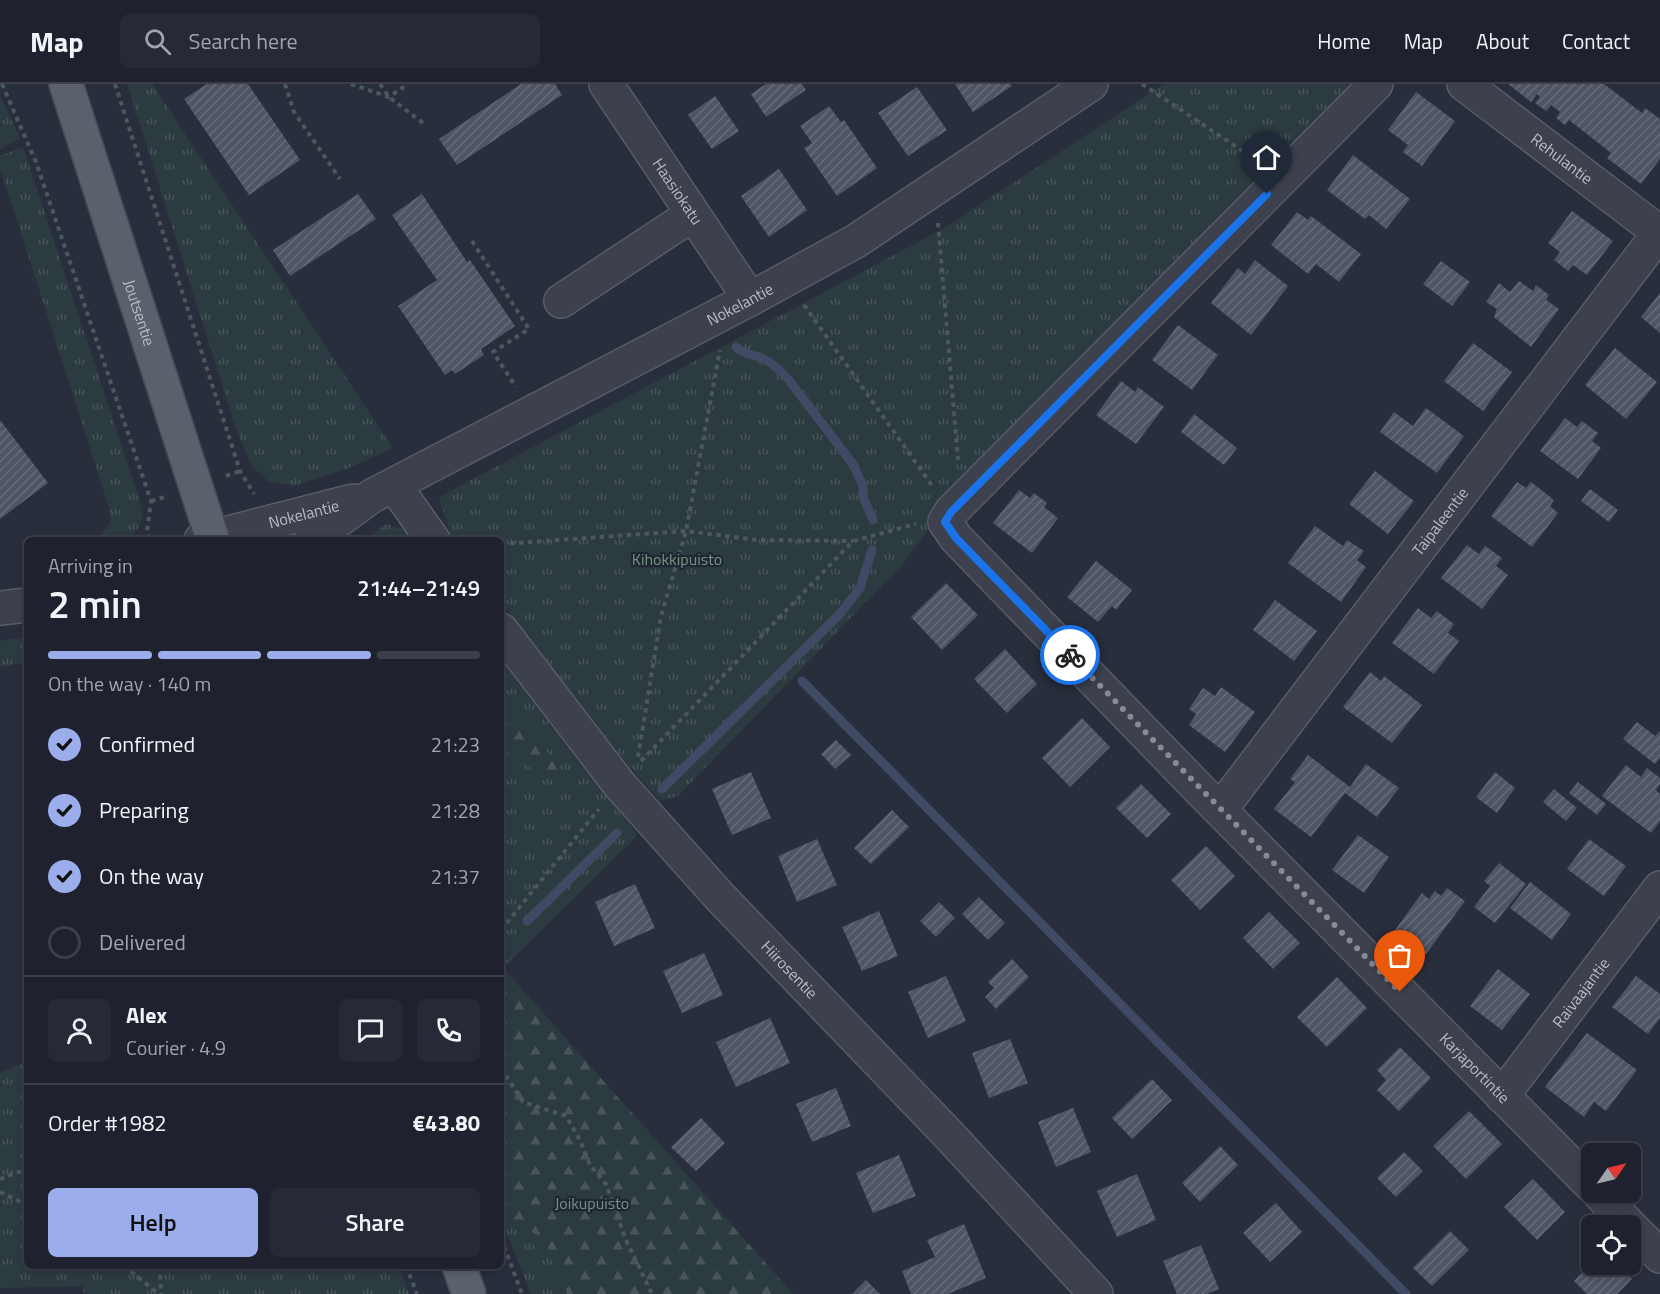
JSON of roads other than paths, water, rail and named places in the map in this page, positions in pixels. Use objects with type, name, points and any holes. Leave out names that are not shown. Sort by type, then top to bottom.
[{"type":"main road","name":"Joutsentie","points":[[66,84],[208,537]]},
{"type":"main road","points":[[460,1269],[469,1294]]},
{"type":"street","name":"Haasiokatu","points":[[606,84],[750,299]]},
{"type":"street","name":"Nokelantie","points":[[315,537],[383,490],[750,299],[856,241],[1091,84]]},
{"type":"street","name":"Karjaportintie","points":[[1377,84],[951,512],[945,522],[956,538],[1220,810],[1581,1175]]},
{"type":"street","name":"Rehulantie","points":[[1464,84],[1660,233]]},
{"type":"street","points":[[561,301],[693,214]]},
{"type":"street","name":"Taipaleentie","points":[[1220,810],[1660,233]]},
{"type":"street","name":"Nokelantie","points":[[217,537],[383,490]]},
{"type":"street","points":[[383,490],[430,537]]},
{"type":"street","name":"Hiirosentie","points":[[504,633],[627,775],[720,897],[947,1133],[1096,1294]]},
{"type":"street","name":"Raivaajantie","points":[[1502,1095],[1660,888]]},
{"type":"street","points":[[1608,1203],[1620,1215]]},
{"type":"street","points":[[1641,1237],[1660,1256]]},
{"type":"waterway","points":[[736,347],[770,362],[788,379],[853,464],[863,486],[863,497],[873,520]]},
{"type":"waterway","points":[[662,789],[839,615],[860,588],[872,550]]},
{"type":"waterway","points":[[802,681],[1406,1294]]},
{"type":"waterway","points":[[527,921],[617,833]]},
{"type":"park label","name":"Kihokkipuisto","points":[[677,559]]},
{"type":"park label","name":"Joikupuisto","points":[[592,1203]]}]
